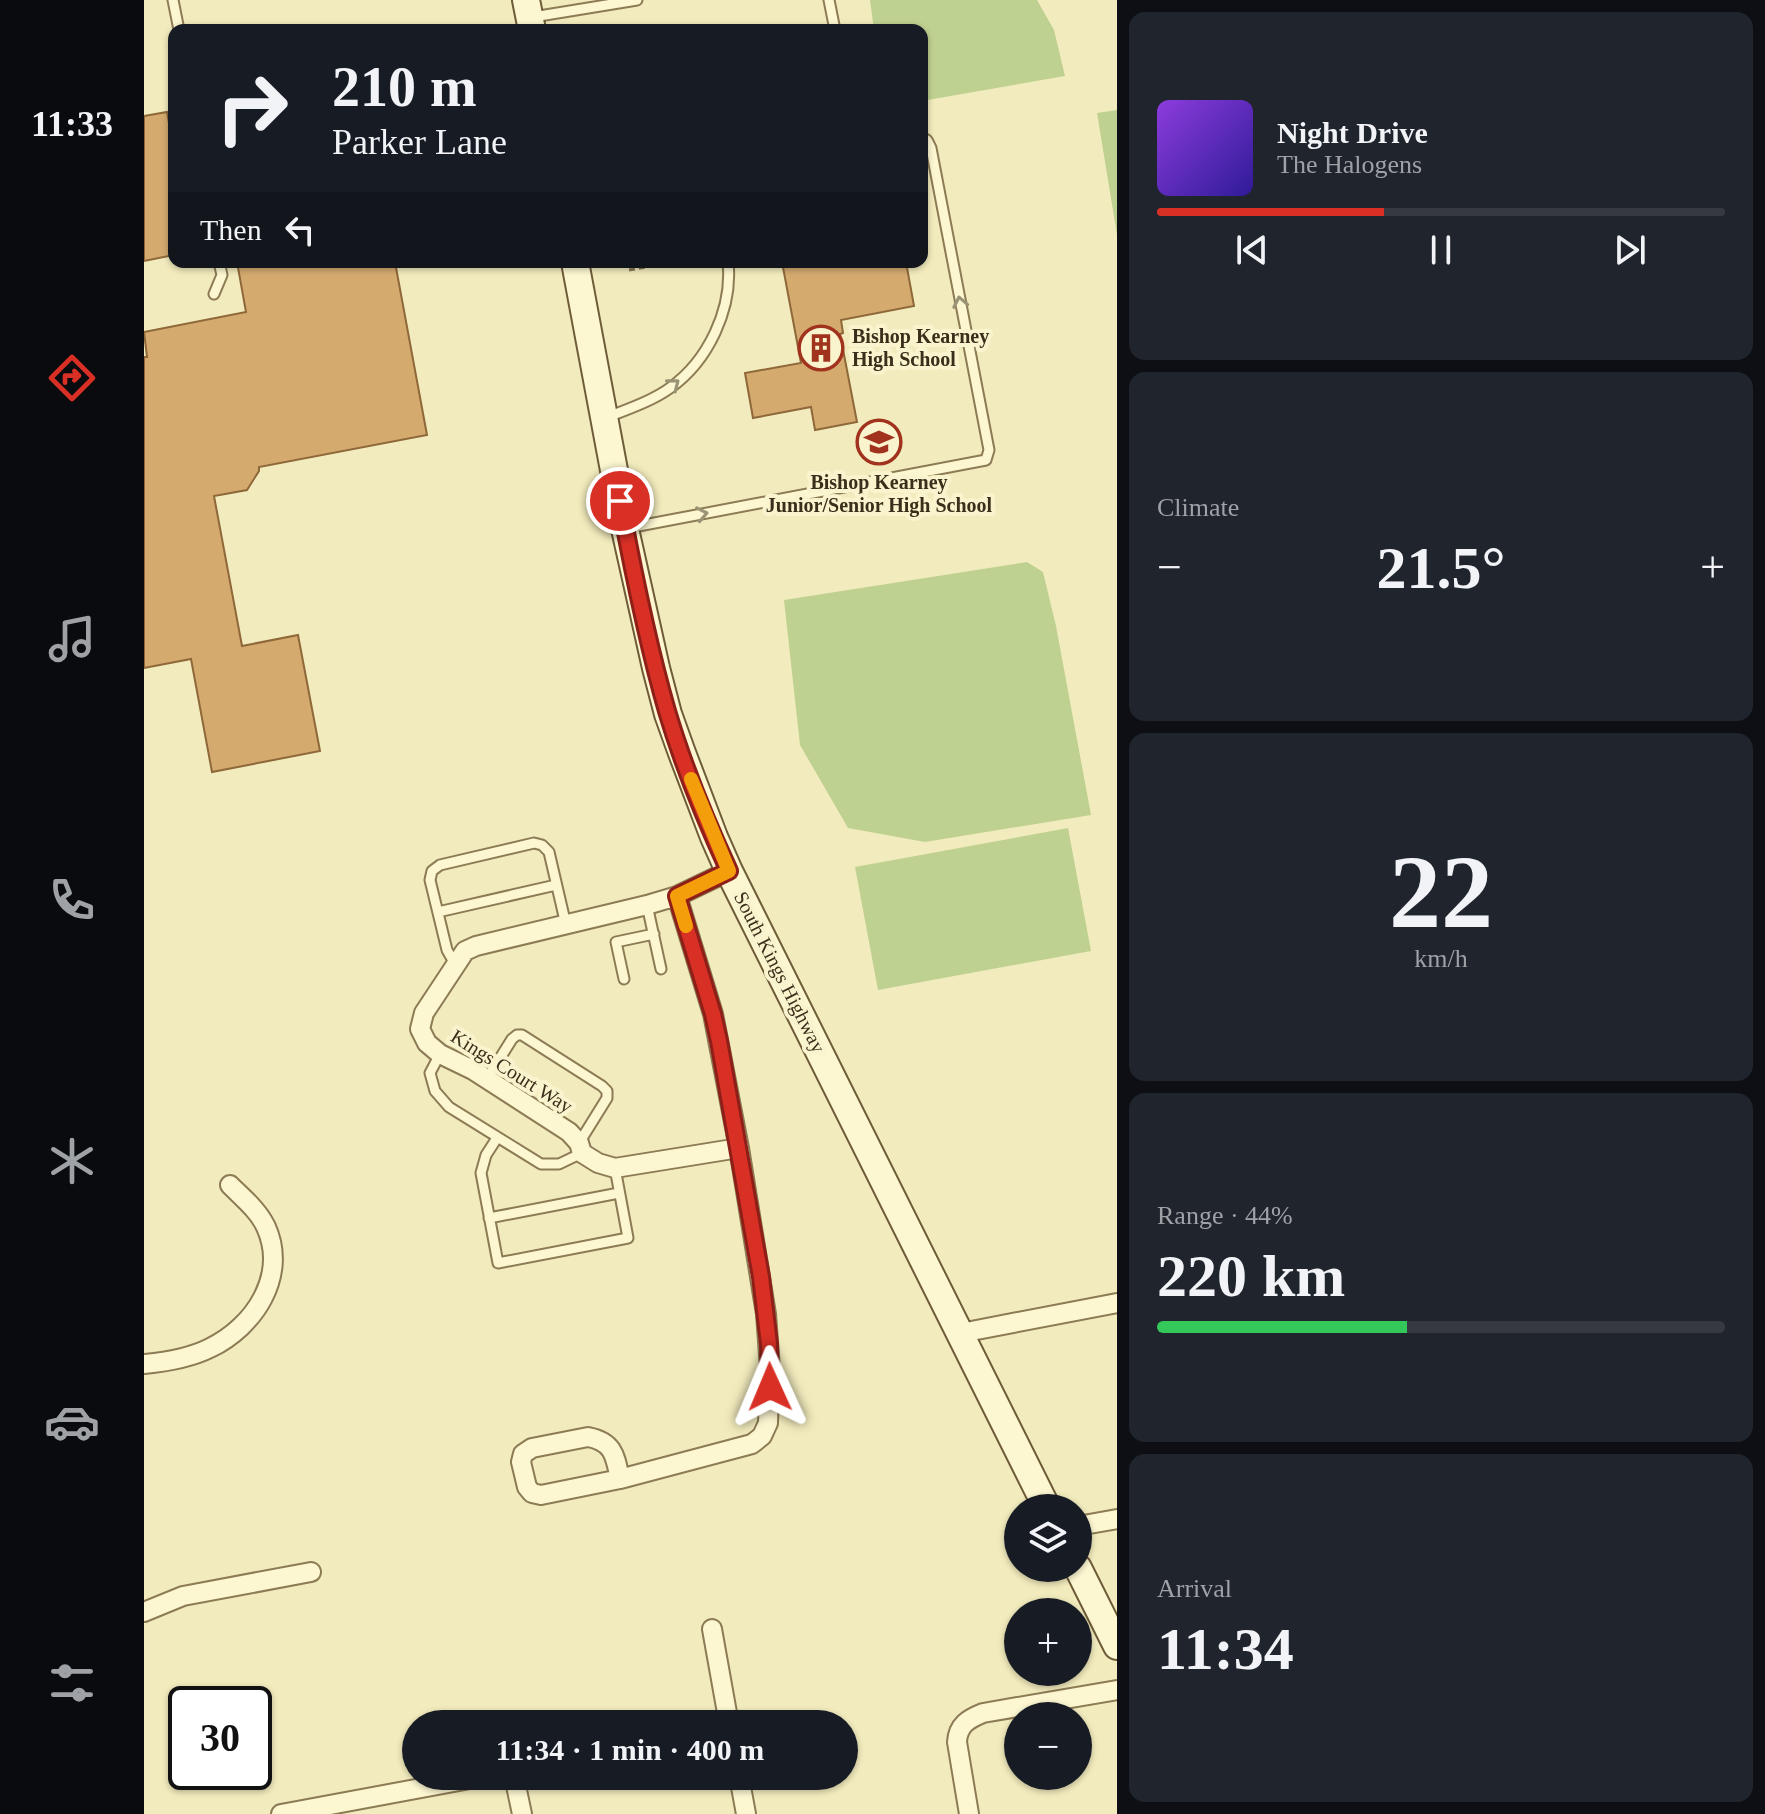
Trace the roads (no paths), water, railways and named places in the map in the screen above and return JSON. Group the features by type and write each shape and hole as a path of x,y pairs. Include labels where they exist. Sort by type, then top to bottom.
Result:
{"main road":[{"name":"South Kings Highway","path":"576,268 648,638 668,714 698,798 729,871 1040,1494"},
{"path":"1085,1582 1117,1646"}],"street":[{"name":"Kings Court Way","path":"615,1168 598,1163 580,1148 569,1132 473,1070 440,1054 427,1043 420,1029 424,1013 465,951 677,896 729,871"},
{"path":"620,1479 609,1446 599,1439 588,1437 532,1448 523,1454 521,1462 527,1487 532,1493 541,1495 620,1479 752,1444 762,1436 768,1423 770,1369 766,1314 739,1148 713,1014 677,896"},
{"path":"615,1168 739,1148"},
{"path":"144,1364 186,1356 231,1337 253,1313 269,1287 272,1249 266,1228 255,1210 230,1185"},
{"path":"961,1333 1117,1303"},
{"path":"1092,1523 1117,1519"},
{"path":"144,1612 183,1596 311,1572"},
{"path":"712,1629 726,1710"},
{"path":"969,1814 957,1742 963,1724 971,1717 1117,1690"},
{"path":"283,1814 411,1790"},
{"path":"517,1790 522,1814"},
{"path":"742,1790 746,1814"}],"lane":[{"path":"173,0 178,24"},
{"path":"529,16 637,0"},
{"path":"829,0 834,24"},
{"path":"625,529 986,460 989,450 928,142"},
{"path":"214,294 222,275 220,268"},
{"path":"605,419 668,390 696,364 719,324 729,268"},
{"path":"455,964 447,950 430,880 432,871 440,865 534,843 542,845 549,852 566,925"},
{"path":"438,912 556,885"},
{"path":"647,905 661,969"},
{"path":"624,979 616,942 654,934"},
{"path":"440,1054 430,1073 435,1091 449,1107 541,1164 559,1164 580,1148 607,1098 607,1091 602,1086 522,1035 512,1039 486,1080"},
{"path":"497,1138 486,1155 481,1173 498,1263 628,1238 615,1168"},
{"path":"489,1218 619,1193"}],"place":[{"name":"Bishop Kearney High School","path":"821,348"},
{"name":"Bishop Kearney Junior/Senior High School","path":"879,442"}]}
